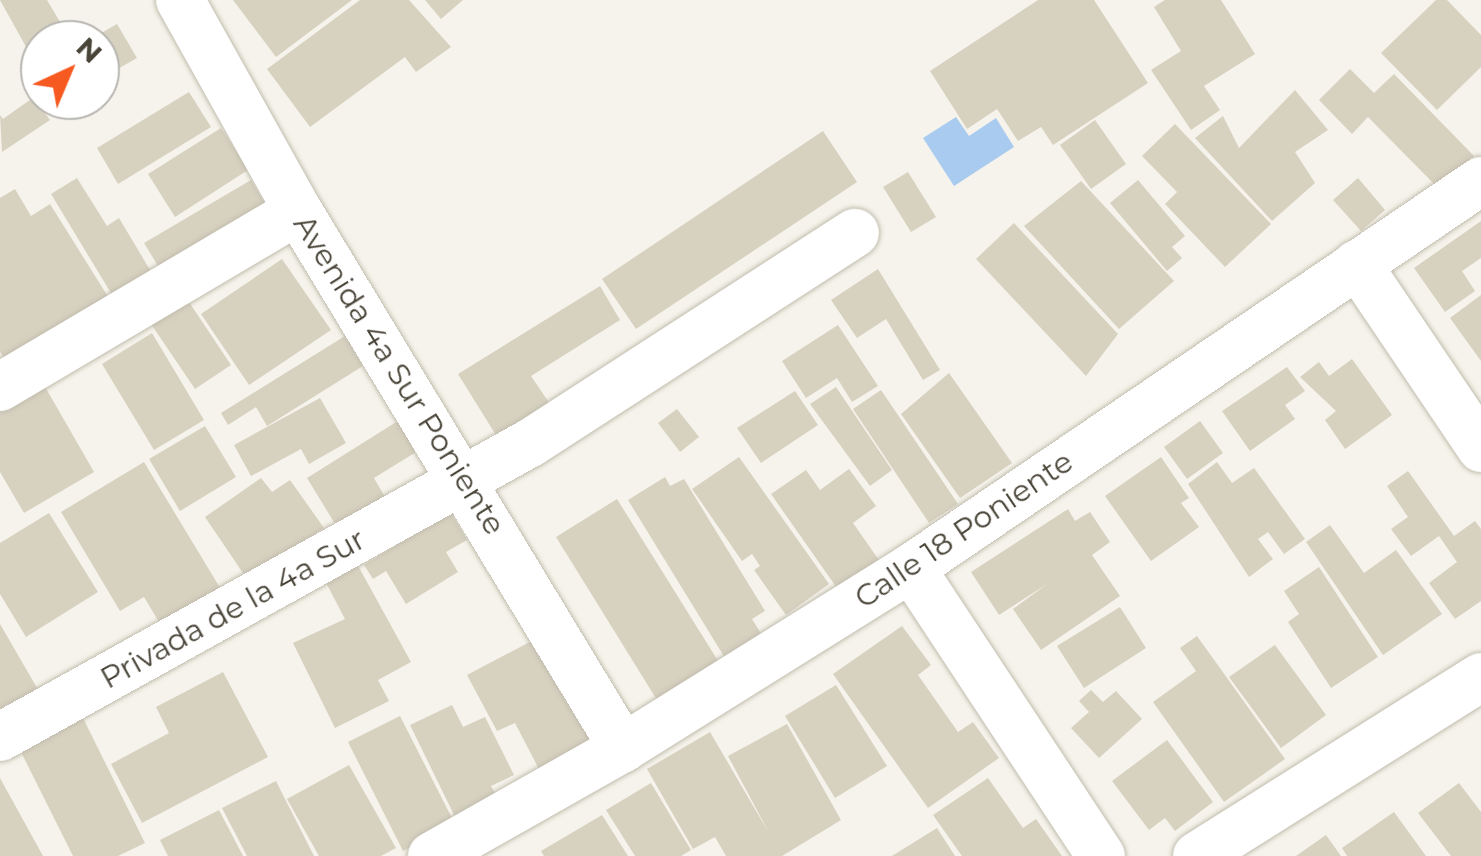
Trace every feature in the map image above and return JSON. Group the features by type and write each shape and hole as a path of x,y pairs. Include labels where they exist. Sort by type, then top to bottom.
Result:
{"street":[{"name":"Avenida 4a Sur Poniente","path":"180,0 298,211 466,481 623,748"},
{"name":"Calle 18 Poniente","path":"454,851 910,568 1481,181"},
{"path":"0,387 298,211"},
{"name":"Privada de la 4a Sur","path":"0,737 466,481 855,233"},
{"path":"1358,264 1481,448"},
{"path":"910,568 1100,856"},
{"path":"1197,856 1481,677"}],"water":[{"path":"956,117 969,136 996,118 1014,147 954,186 923,138"}],"building":[{"path":"0,0 47,0 59,20 20,20 20,36"},
{"path":"233,0 352,0 276,57"},
{"path":"360,0 409,0 451,47 416,72 405,57 310,127 267,69"},
{"path":"425,0 463,0 441,19"},
{"path":"1038,0 1094,0 1148,83 1053,145 1041,127 1018,141 997,109 967,129 930,71"},
{"path":"1165,0 1221,0 1255,54 1204,86 1220,110 1191,130 1151,70 1181,51 1154,7"},
{"path":"1436,0 1447,0 1481,35 1481,67 1437,110 1381,53"},
{"path":"120,29 137,58 120,68"},
{"path":"1350,69 1374,93 1394,74 1474,156 1440,190 1368,117 1352,134 1319,100"},
{"path":"1295,90 1328,130 1295,152 1315,183 1272,221 1195,138 1223,116 1239,148"},
{"path":"189,92 211,127 118,184 97,148"},
{"path":"20,107 20,120 50,120 2,152 0,115 3,119"},
{"path":"1095,120 1126,164 1091,189 1060,145"},
{"path":"1175,124 1271,224 1225,267 1165,204 1177,192 1142,156"},
{"path":"221,128 248,170 175,217 148,174"},
{"path":"823,131 857,182 636,329 602,279"},
{"path":"908,172 936,217 911,232 883,187"},
{"path":"77,178 107,226 119,218 156,280 117,303 51,194"},
{"path":"1358,178 1385,210 1361,231 1333,200"},
{"path":"251,180 272,216 166,279 144,243"},
{"path":"1138,180 1185,236 1172,247 1182,258 1167,271 1110,203"},
{"path":"1081,181 1174,281 1119,329 1024,226"},
{"path":"15,189 31,216 50,204 112,303 10,367 0,352 0,198"},
{"path":"1481,221 1481,258 1462,271 1475,291 1445,312 1414,268"},
{"path":"1014,223 1118,334 1086,376 976,259"},
{"path":"282,259 331,330 249,385 201,314"},
{"path":"878,269 940,370 923,380 886,319 857,338 831,300"},
{"path":"600,286 620,320 531,376 552,407 499,440 458,374"},
{"path":"1481,295 1481,361 1450,318"},
{"path":"187,299 231,365 195,389 151,324"},
{"path":"838,325 878,386 852,402 837,378 806,398 782,361"},
{"path":"152,333 204,420 154,450 102,364"},
{"path":"345,336 363,366 267,426 256,407 228,425 221,413"},
{"path":"1352,359 1392,415 1345,449 1325,420 1336,411 1300,377 1319,362 1329,376"},
{"path":"1287,367 1305,391 1285,405 1295,419 1250,451 1222,411"},
{"path":"949,373 1012,463 960,498 901,414"},
{"path":"40,378 94,472 24,513 0,472 0,401"},
{"path":"836,387 892,470 870,486 810,404"},
{"path":"881,390 958,504 929,523 853,409"},
{"path":"795,391 818,425 761,463 737,428"},
{"path":"320,398 346,443 309,464 301,449 251,476 234,445"},
{"path":"677,409 699,437 680,452 658,423"},
{"path":"401,419 421,449 374,478 388,502 340,532 307,478"},
{"path":"1200,421 1223,453 1187,479 1164,447"},
{"path":"205,426 236,477 180,511 149,459"},
{"path":"739,457 829,584 786,615 754,570 760,566 752,554 742,561 692,489"},
{"path":"1161,457 1189,498 1181,503 1199,527 1151,561 1105,496"},
{"path":"144,462 225,596 165,632 144,597 120,611 61,512"},
{"path":"1217,462 1232,483 1254,468 1305,539 1284,554 1268,532 1258,539 1273,559 1249,577 1188,484"},
{"path":"849,469 876,506 853,523 881,563 839,591 771,494 806,470 820,490"},
{"path":"1408,471 1454,536 1475,521 1481,529 1481,601 1455,619 1429,583 1457,562 1439,536 1411,556 1391,529 1408,517 1387,486"},
{"path":"665,477 670,486 684,479 765,611 752,619 762,635 725,658 628,500"},
{"path":"261,478 272,492 290,480 324,528 247,579 205,517"},
{"path":"617,499 720,664 657,700 556,537"},
{"path":"1068,509 1075,521 1090,512 1110,542 1092,555 1120,596 1041,650 1013,609 1047,584 999,615 971,572"},
{"path":"450,512 467,540 446,552 458,572 406,604 386,571 373,579 364,565"},
{"path":"49,513 98,592 26,637 0,594 0,543"},
{"path":"1330,525 1364,573 1396,550 1442,614 1383,655 1306,542"},
{"path":"356,562 411,662 378,680 389,701 335,728 293,643 345,619 324,579"},
{"path":"1319,567 1378,657 1331,688 1288,622 1299,614 1284,591"},
{"path":"1120,607 1146,648 1084,688 1057,646"},
{"path":"0,624 40,693 0,715"},
{"path":"902,626 931,665 918,675 958,732 973,722 999,758 928,808 833,674"},
{"path":"543,635 600,745 542,775 515,723 497,731 467,675"},
{"path":"1197,636 1285,759 1224,802 1153,702 1196,671 1180,648"},
{"path":"1275,645 1326,715 1281,748 1229,677"},
{"path":"223,672 268,757 142,823 111,764 169,733 156,707"},
{"path":"836,685 887,766 835,798 785,716"},
{"path":"1091,690 1103,702 1116,691 1142,719 1099,758 1071,728 1089,712 1079,701"},
{"path":"452,705 463,727 485,717 514,775 491,786 498,799 456,819 410,725"},
{"path":"400,716 455,824 403,851 348,742"},
{"path":"83,718 145,843 118,856 73,856 20,750"},
{"path":"787,724 841,820 782,856 726,856 715,837 693,849 647,769 710,732 769,833 728,756"},
{"path":"1167,740 1213,802 1175,831 1165,818 1149,830 1112,781"},
{"path":"349,765 396,848 381,856 319,856 287,799"},
{"path":"0,778 43,856 0,856"},
{"path":"988,778 1023,828 1036,819 1062,856 962,856 933,815"},
{"path":"276,781 314,856 247,856 222,808"},
{"path":"651,783 691,850 681,856 635,856 606,810"},
{"path":"1459,783 1481,812 1481,856 1451,856 1418,813"},
{"path":"219,810 243,856 168,856 160,840"},
{"path":"1394,812 1426,856 1347,856 1342,848"},
{"path":"602,815 628,856 544,856 541,851"},
{"path":"937,828 955,856 892,856"},
{"path":"1326,835 1341,856 1296,856"}]}
